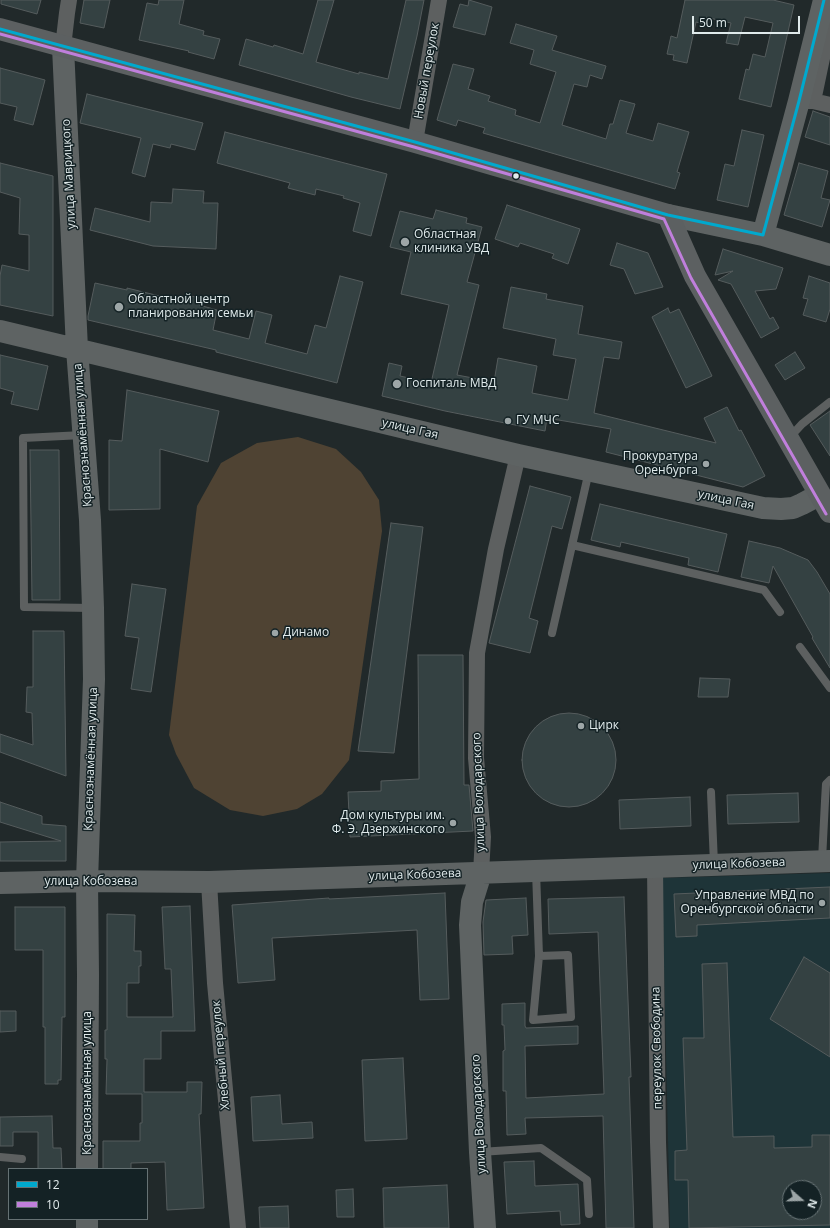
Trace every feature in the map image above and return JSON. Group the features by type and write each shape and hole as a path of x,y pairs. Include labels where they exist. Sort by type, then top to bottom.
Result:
{"main road":[{"path":"763,235 806,101 824,0"},
{"path":"0,29 415,142 668,215 763,235 830,255"},
{"name":"улица Маврицкого","path":"63,47 77,349"},
{"path":"668,215 689,266 788,439 826,498"},
{"name":"улица Гая","path":"0,331 518,455 762,508 793,508 802,504 826,498"},
{"name":"Краснознамённая улица","path":"77,349 90,520 94,679 87,882 87,1168"},
{"name":"улица Кобозева","path":"0,883 209,882 826,861"},
{"name":"улица Володарского","path":"481,873 472,902 470,925 480,1152 485,1228"}],"street":[{"name":"улица Маврицкого","path":"63,47 66,13 69,0"},
{"name":"Новый переулок","path":"415,142 440,0"},
{"path":"830,20 806,101 830,106"},
{"name":"улица Володарского","path":"481,873 483,837 476,758 477,653 496,549 518,455"},
{"name":"переулок Свободина","path":"654,867 658,1142 661,1228"},
{"name":"Хлебный переулок","path":"209,882 214,983 238,1228"}],"lane":[{"path":"788,439 802,424 830,402"},
{"path":"83,435 23,438 24,607 93,608"},
{"path":"552,633 589,471"},
{"path":"572,545 764,590 780,612"},
{"path":"800,647 830,688"},
{"path":"826,861 824,801 826,784 830,780"},
{"path":"712,792 714,865"},
{"path":"536,870 539,956 533,1020 571,1017 568,955 539,956"},
{"path":"480,1152 541,1148 588,1180 589,1214"},
{"path":"0,1157 22,1160"}],"shaded area":[{"name":"Динамо","path":"298,437 336,449 361,472 379,500 382,531 349,760 322,794 297,809 263,816 230,810 194,788 176,754 169,735 197,506 221,463 257,443"},
{"path":"830,873 830,1228 670,1228 662,878"}],"building":[{"path":"1,0 41,0 37,14 1,4"},
{"path":"84,0 110,0 104,28 80,23"},
{"path":"159,0 184,0 179,24 204,31 203,35 220,39 214,59 188,52 189,51 139,40 147,3 158,5"},
{"path":"318,0 334,0 316,62 359,74 359,72 388,79 406,0 424,0 400,109 351,97 239,65 246,39 273,47 274,45 303,54"},
{"path":"469,0 492,7 485,35 453,27 460,4 468,6"},
{"path":"685,0 773,0 794,5 771,107 739,99 746,69 749,70 753,54 765,57 773,23 745,17 738,45 726,43 731,23 705,17 704,24 696,22 687,63 673,60 674,55 667,54 671,36 677,38"},
{"path":"516,24 557,36 552,50 606,66 602,79 590,75 587,87 574,84 562,125 606,139 610,124 613,124 620,100 635,104 626,133 653,141 658,123 689,132 677,172 680,173 675,189 483,133 485,128 458,120 456,126 437,120 453,64 474,69 468,89 490,96 488,101 516,110 515,115 540,123 556,72 530,64 534,50 510,43"},
{"path":"0,68 45,80 33,125 14,120 17,107 0,103"},
{"path":"87,94 203,123 195,150 171,144 170,148 153,144 145,177 132,173 141,138 80,123"},
{"path":"813,111 830,117 830,145 805,137"},
{"path":"742,130 764,135 748,207 717,200 725,164 734,166"},
{"path":"225,132 387,174 371,236 353,231 360,203 343,198 344,196 316,189 315,195 288,188 290,183 217,163"},
{"path":"0,163 53,176 53,316 0,305 0,276 2,265 29,271 29,235 19,234 20,198 0,192"},
{"path":"799,163 828,171 821,198 830,200 822,227 784,215"},
{"path":"173,189 204,191 203,203 218,203 216,249 153,246 90,230 95,208 150,222 151,202 172,203"},
{"path":"507,205 580,229 568,264 552,258 554,254 520,243 518,247 495,239"},
{"path":"436,210 467,218 466,223 482,227 467,282 479,285 457,375 494,382 498,358 537,366 532,393 568,400 576,359 553,355 556,339 503,328 511,287 547,294 546,299 583,306 578,334 622,342 619,359 604,357 594,413 716,443 704,418 727,407 765,476 743,487 606,452 611,429 547,418 545,431 445,411 382,396 389,363 402,366 400,376 431,383 449,305 401,294 411,252 390,247 400,211 433,219"},
{"path":"617,243 648,253 663,287 635,294 624,269 610,265"},
{"path":"723,249 783,268 776,289 755,291 770,319 773,317 779,328 761,338 731,284 718,280 733,271 715,275"},
{"path":"340,276 363,282 337,383 216,352 216,350 88,320 95,283 127,290 127,288 184,302 186,295 200,298 199,305 217,310 213,330 249,339 256,311 272,315 265,343 307,354 315,325 326,328"},
{"path":"809,276 830,283 830,309 826,322 803,315 808,299 803,298"},
{"path":"668,308 670,313 679,309 712,376 686,388 652,317"},
{"path":"795,352 805,368 785,380 775,365"},
{"path":"0,355 48,366 38,410 11,404 14,392 0,388"},
{"path":"127,390 219,411 208,462 160,449 160,509 109,510 109,440 122,441"},
{"path":"830,411 830,456 810,425"},
{"path":"30,450 59,450 60,600 32,600"},
{"path":"530,486 571,497 562,529 552,526 529,618 538,621 530,653 489,643"},
{"path":"600,504 727,534 718,572 688,565 689,558 621,542 620,547 591,540"},
{"path":"391,523 423,527 394,753 358,751"},
{"path":"749,541 780,548 808,560 817,572 830,594 830,668 773,566 769,583 741,577"},
{"path":"132,584 166,589 151,692 131,689 139,638 125,636"},
{"path":"33,631 64,631 66,776 0,752 0,734 33,745 32,713 26,712 27,687 33,687"},
{"path":"418,655 463,655 464,785 469,785 473,831 350,837 348,792 381,791 381,781 419,779"},
{"path":"700,678 730,679 728,697 698,697"},
{"path":"569,713 587,717 602,727 612,742 616,760 612,778 602,793 587,803 569,807 551,803 536,793 526,778 522,760 526,742 536,727 551,717"},
{"path":"798,793 799,822 728,824 727,795"},
{"path":"690,797 691,826 620,829 619,800"},
{"path":"0,802 42,816 42,824 66,826 66,861 0,861 0,842 61,841 0,822"},
{"path":"830,887 830,918 697,925 697,936 676,937 674,894"},
{"path":"445,893 449,999 420,1000 417,930 272,938 275,980 238,983 232,905 329,898"},
{"path":"624,897 631,1077 629,1077 634,1228 606,1228 603,1116 525,1118 526,1134 507,1135 506,1091 503,1091 503,1051 505,1050 504,1025 502,1025 502,1004 525,1003 526,1028 578,1026 578,1044 525,1046 526,1098 604,1094 598,932 549,934 548,899"},
{"path":"526,898 528,935 512,936 513,954 484,955 483,922 486,900"},
{"path":"190,906 195,1031 161,1031 161,1059 144,1059 144,1092 187,1092 187,1082 202,1082 201,1114 199,1114 204,1208 167,1210 165,1162 131,1163 131,1168 103,1168 103,1141 140,1141 140,1123 142,1123 142,1094 106,1094 107,1059 105,1059 105,1030 107,1030 107,914 135,915 134,951 141,951 141,966 139,966 139,983 127,983 127,1017 173,1017 171,969 165,969 162,907"},
{"path":"15,907 65,907 65,1017 62,1017 61,1080 58,1080 58,1084 45,1084 43,950 15,950"},
{"path":"804,957 830,973 830,1057 770,1019"},
{"path":"727,963 733,1137 774,1136 774,1148 812,1147 812,1135 830,1135 830,1225 689,1228 688,1180 675,1180 675,1151 687,1150 683,1038 704,1038 702,964"},
{"path":"0,1011 16,1011 16,1031 0,1032"},
{"path":"403,1058 407,1139 365,1141 362,1060"},
{"path":"280,1095 282,1124 312,1122 313,1138 253,1141 251,1097"},
{"path":"52,1116 53,1148 61,1148 62,1168 38,1168 38,1132 13,1132 13,1146 0,1146 0,1117"},
{"path":"534,1161 535,1186 578,1184 580,1224 561,1225 560,1211 507,1214 504,1162"},
{"path":"447,1185 449,1228 384,1228 383,1188"},
{"path":"353,1189 354,1217 337,1217 336,1190"},
{"path":"288,1206 289,1228 260,1228 259,1207"}],"transit line":[{"name":"12","path":"763,235 824,0"},
{"name":"12","path":"0,29 415,142 668,215 763,235"},
{"name":"10","path":"0,34 414,147 664,219 691,278 826,514"}],"place":[{"name":"Областная клиника УВД","path":"405,242"},
{"name":"Областной центр планирования семьи","path":"119,307"},
{"name":"Госпиталь МВД","path":"397,384"},
{"name":"ГУ МЧС","path":"508,421"},
{"name":"Прокуратура Оренбурга","path":"706,464"},
{"name":"Динамо","path":"275,633"},
{"name":"Цирк","path":"581,726"},
{"name":"Дом культуры им. Ф. Э. Дзержинского","path":"453,823"},
{"name":"Управление МВД по Оренбургской области","path":"822,903"}]}
